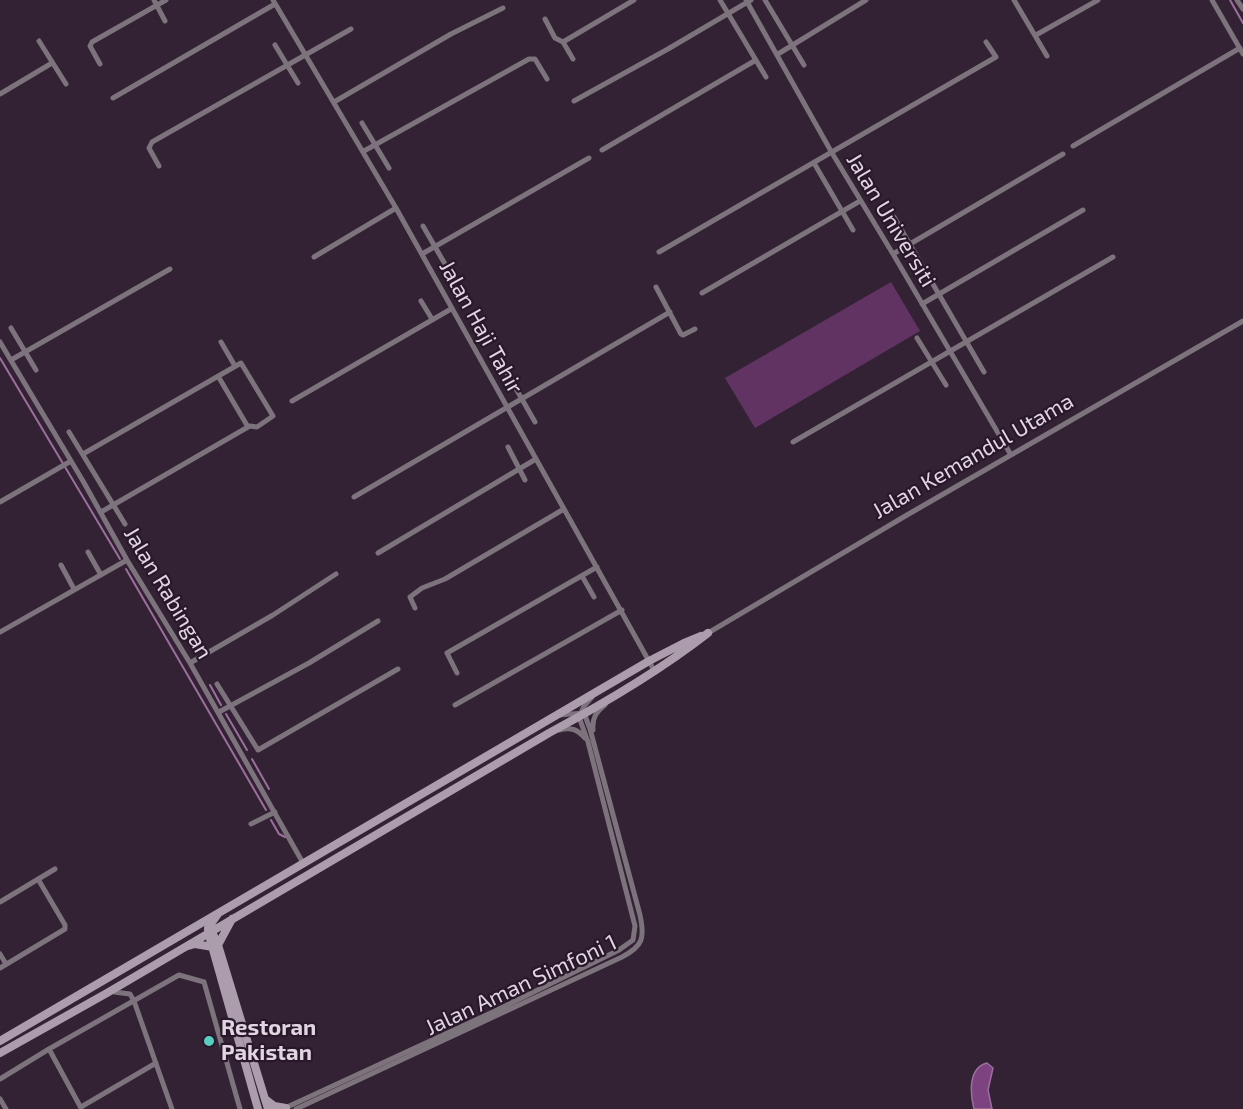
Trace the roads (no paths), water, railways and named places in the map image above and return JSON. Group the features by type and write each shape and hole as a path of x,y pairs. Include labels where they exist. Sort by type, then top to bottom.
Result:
{"street":[{"path":"100,64 90,46 92,42 155,3 166,0"},
{"path":"563,42 634,0"},
{"path":"720,0 766,77"},
{"path":"765,0 804,65"},
{"path":"778,54 866,0"},
{"path":"1014,0 1047,56"},
{"path":"1036,35 1098,0"},
{"path":"1072,146 1241,51 1212,0"},
{"path":"1237,0 1243,9"},
{"path":"113,98 275,1"},
{"name":"Jalan Haji Tahir","path":"275,1 305,56 396,208 655,672"},
{"path":"574,101 748,1"},
{"name":"Jalan Universiti","path":"748,1 831,153 1011,455"},
{"path":"155,3 165,21"},
{"path":"334,102 451,34 503,8"},
{"path":"545,19 555,38 563,42 573,59"},
{"path":"159,166 150,148 152,142 351,29"},
{"path":"39,41 66,84"},
{"path":"659,252 996,57 986,42"},
{"path":"275,45 298,83"},
{"path":"363,152 529,58 536,59 547,79"},
{"path":"602,150 756,60"},
{"path":"0,94 52,63"},
{"path":"362,123 389,168"},
{"path":"893,254 1063,154"},
{"path":"422,254 589,158"},
{"path":"814,163 853,230"},
{"path":"702,293 860,201"},
{"path":"314,257 396,208"},
{"path":"922,304 1083,210"},
{"path":"894,218 984,372"},
{"path":"423,226 449,271"},
{"path":"793,442 1113,257"},
{"path":"11,360 170,269"},
{"path":"656,287 683,335 695,329"},
{"path":"421,301 432,320"},
{"path":"292,401 451,309"},
{"path":"354,496 670,312"},
{"name":"Jalan Kemandul Utama","path":"708,633 1243,321"},
{"path":"11,328 36,370"},
{"path":"917,338 946,385"},
{"name":"Jalan Rabingan","path":"0,342 65,464 100,512 219,712 303,863"},
{"path":"221,342 235,366"},
{"path":"83,454 241,363 273,416 257,427 249,426 100,512"},
{"path":"507,374 535,422"},
{"path":"218,376 249,426"},
{"path":"69,432 125,524"},
{"path":"508,447 525,480"},
{"path":"378,552 536,459"},
{"path":"0,502 65,464"},
{"path":"415,608 410,597 422,588 445,579 564,509"},
{"path":"88,552 101,575"},
{"path":"0,632 127,560"},
{"path":"61,566 75,589"},
{"path":"457,673 447,653 597,567"},
{"path":"190,663 273,615 336,574"},
{"path":"582,576 594,597"},
{"path":"455,705 622,610"},
{"path":"219,712 309,663 378,621"},
{"path":"0,1041 649,661 708,633"},
{"path":"0,1053 107,993 209,930 581,714 611,700 655,672 708,633"},
{"path":"217,684 258,750 398,669"},
{"path":"581,714 595,693"},
{"path":"593,737 593,718 611,700"},
{"path":"557,715 581,714"},
{"name":"Jalan Aman Simfoni 1","path":"296,1109 622,957 638,947 642,936 642,926 593,737 581,714"},
{"name":"Jalan Aman Simfoni 1","path":"285,1108 495,1011 619,950 633,940 635,926 581,714"},
{"path":"549,733 568,728 579,731 588,742"},
{"path":"251,824 274,812"},
{"path":"0,902 55,869"},
{"path":"0,968 65,929 65,925 38,879"},
{"path":"209,930 221,910"},
{"path":"232,918 216,946 258,1109"},
{"path":"184,932 209,930"},
{"path":"209,930 268,1109"},
{"path":"183,946 195,944 216,946"},
{"path":"0,954 6,964"},
{"path":"0,1079 179,975 204,982 240,1109"},
{"path":"107,993 118,991 130,994 134,1001 172,1109"},
{"path":"49,1049 81,1108 156,1063"},
{"path":"264,1098 274,1106 285,1108"},
{"path":"0,1099 6,1109"}],"waterway":[{"path":"1230,0 1243,23"},
{"path":"0,358 120,559"},
{"path":"126,569 266,810"},
{"path":"210,685 221,705"},
{"path":"226,714 247,750"},
{"path":"252,759 269,789"},
{"path":"271,820 279,834 285,837"}],"place":[{"name":"Restoran Pakistan","path":"209,1041"}]}
